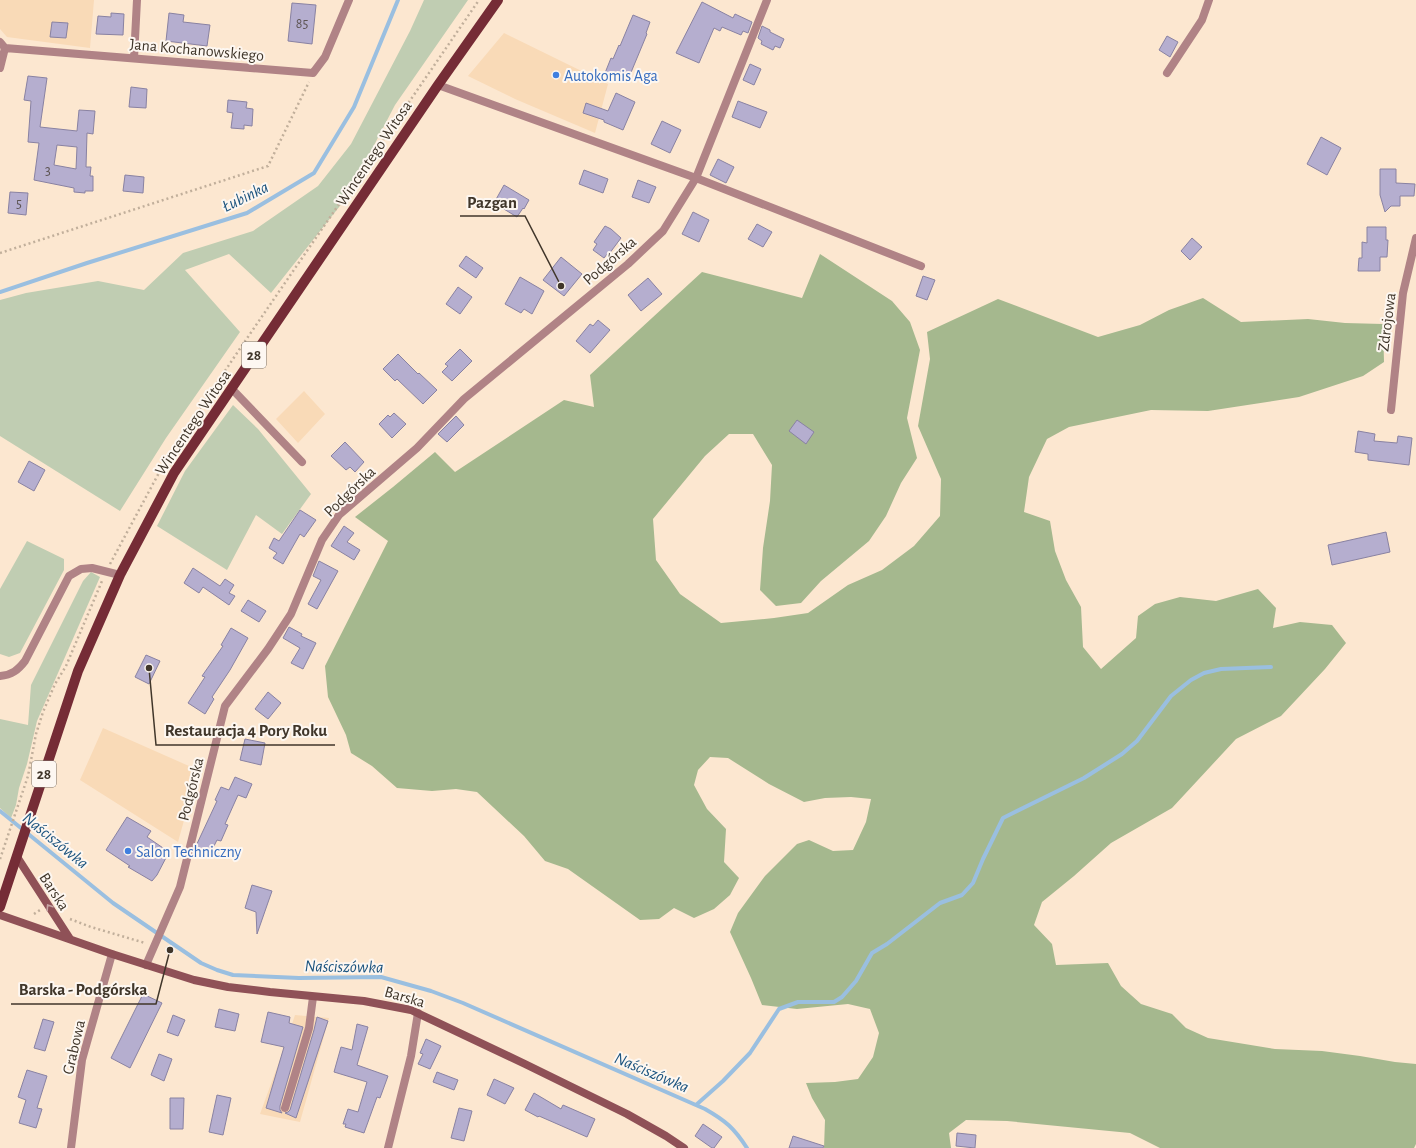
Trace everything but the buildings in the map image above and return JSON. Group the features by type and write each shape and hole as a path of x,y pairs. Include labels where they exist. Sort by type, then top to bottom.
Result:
{"main road":[{"name":"Wincentego Witosa","path":"0,907 78,671 120,575 174,473 438,85 498,0"}],"street":[{"path":"134,58 137,0"},
{"path":"313,73 325,57 349,0"},
{"name":"Podgórska","path":"146,965 180,887 225,706 268,649 291,614 322,540 339,516 417,448 464,399 628,264 663,232 696,178 767,0"},
{"path":"1167,73 1202,20 1209,0"},
{"path":"0,68 2,45"},
{"name":"Jana Kochanowskiego","path":"2,45 313,73"},
{"path":"438,85 696,178 921,266"},
{"name":"Zdrojowa","path":"1391,410 1403,293 1416,238"},
{"path":"231,388 302,462"},
{"path":"0,676 11,675 19,669 25,661 69,576 81,568 92,568 120,575"},
{"name":"Barska","path":"17,857 70,939"},
{"name":"Barska","path":"0,915 112,954 194,980 228,987 313,997 364,1000 418,1013 627,1114 684,1148"},
{"name":"Grabowa","path":"71,1148 82,1060 112,954"},
{"path":"285,1108 309,1028 313,997"},
{"path":"388,1148 412,1056 418,1013"}],"path":[{"path":"0,253 268,166 313,73"},
{"path":"0,859 16,811"},
{"path":"66,917 91,927 156,943"}],"shaded area":[{"path":"0,0 94,0 90,48 7,37 0,29"},
{"path":"504,33 608,84 595,133 515,99 468,76"},
{"path":"304,391 325,414 298,443 276,419"},
{"path":"103,728 198,770 178,842 80,780"},
{"path":"295,1015 329,1018 300,1122 260,1114"}],"green space":[{"path":"424,0 468,0 395,105 347,197 271,293 229,254 185,270 240,332 166,438 120,511 0,436 0,300 26,293 98,281 144,290 183,253 253,231 318,186 351,144 410,31"},
{"path":"820,254 892,301 910,322 920,350 907,418 917,458 901,483 886,516 869,541 821,581 801,603 776,606 760,590 763,548 770,501 772,465 753,434 729,434 705,456 653,519 656,560 680,594 721,623 808,613 848,585 882,570 914,546 940,516 941,479 918,426 930,359 927,332 998,299 1098,337 1140,325 1169,310 1203,298 1241,322 1308,319 1345,323 1383,324 1384,362 1363,376 1299,397 1208,411 1151,410 1069,427 1047,439 1029,477 1024,512 1050,521 1055,551 1066,580 1081,607 1083,647 1101,669 1136,638 1138,616 1155,604 1180,597 1216,601 1258,589 1276,608 1273,628 1300,622 1332,625 1346,643 1325,669 1281,716 1236,739 1172,808 1111,843 1042,902 1034,925 1052,944 1056,965 1108,963 1121,986 1141,1004 1172,1014 1186,1028 1208,1038 1275,1049 1322,1051 1416,1064 1416,1144 1414,1148 1160,1148 1130,1133 1007,1121 966,1120 949,1133 951,1148 824,1148 825,1120 812,1098 806,1083 835,1082 858,1079 873,1057 879,1033 870,1009 848,1004 797,1009 762,1005 730,932 738,913 765,876 797,844 809,840 833,851 853,850 866,822 871,799 851,797 825,798 804,802 769,784 728,758 710,757 698,770 694,785 707,809 726,829 724,862 739,878 730,895 714,909 694,918 674,908 659,919 640,920 568,869 545,861 524,836 477,792 456,789 432,791 397,788 372,766 351,753 346,735 328,697 325,666 388,541 355,517 435,452 455,472 564,400 594,407 590,375 702,272 802,298"},
{"path":"233,405 258,429 311,494 282,534 256,515 227,570 157,526 185,471"},
{"path":"27,541 64,559 64,570 20,653 9,657 0,654 0,589"},
{"path":"91,572 100,577 37,721 27,764 11,818 0,808 0,719 28,725 31,685 83,581"}],"waterway":[{"name":"Łubinka","path":"0,292 247,213 314,173 354,107 398,0"},
{"path":"696,1105 723,1081 750,1053 779,1009 798,1002 834,1002 842,997 856,981 872,953 887,944 940,903 962,895 973,883 1003,818 1084,778 1122,754 1137,741 1171,696 1191,680 1204,673 1221,669 1271,667"},
{"name":"Naściszówka","path":"0,811 113,903 201,963 233,975 299,978 381,977 431,991 463,1003 705,1109 719,1117 729,1126 738,1135 747,1148"}],"place":[{"name":"Autokomis Aga","path":"556,75"},
{"name":"Pazgan","path":"561,286"},
{"name":"Restauracja 4 Pory Roku","path":"149,668"},
{"name":"Salon Techniczny","path":"128,851"},
{"name":"Barska - Podgórska","path":"170,950"}]}
